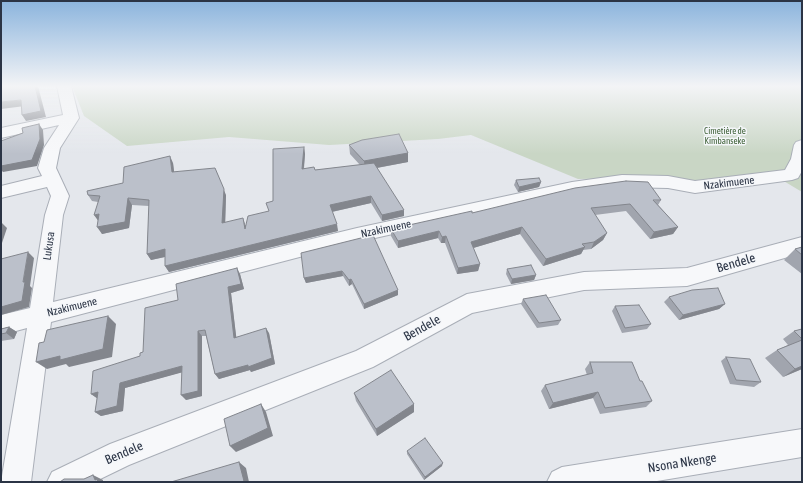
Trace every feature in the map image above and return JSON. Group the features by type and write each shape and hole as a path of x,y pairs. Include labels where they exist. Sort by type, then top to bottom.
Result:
{"street":[{"path":"1,133 71,118 69,109"},
{"name":"Lukusa","path":"16,482 28,408 54,215 60,196 47,168 52,148 71,118"},
{"name":"Nzakimuene","path":"1,326 357,235 572,188 622,180 668,182 695,187 792,174 799,159 802,144"},
{"path":"1,192 52,180"},
{"name":"Bendele","path":"62,482 120,454 364,360 467,304 584,282 687,278 802,245"},
{"name":"Nsona Nkenge","path":"562,482 802,443"}],"green space":[{"name":"Cimetière de Kimbanseke","path":"81,109 802,109 802,192 777,177 729,185 636,178 578,179 471,135 438,139 329,145 229,137 127,146 84,116"}],"building":[{"path":"22,109 40,109 41,111 22,115"},
{"path":"39,124 40,139 32,160 1,166 1,141 23,133 22,128"},
{"path":"399,134 408,153 364,161 349,145 362,140"},
{"path":"304,147 302,169 314,167 315,170 374,163 404,210 382,215 371,196 330,205 337,224 165,266 165,249 147,254 149,200 128,198 125,222 97,227 99,214 94,215 100,196 88,195 87,191 123,183 124,167 170,156 172,172 215,168 224,189 222,223 243,218 245,229 248,216 269,211 266,203 273,201 273,149"},
{"path":"539,178 541,182 519,187 516,180"},
{"path":"626,181 648,182 661,200 653,200 678,227 654,232 630,204 591,208 607,233 594,242 582,244 585,247 546,259 522,227 471,242 480,264 458,268 446,236 442,237 439,231 398,241 391,229 472,211 472,213 575,188"},
{"path":"373,235 398,290 364,304 351,279 349,280 342,271 304,278 301,253"},
{"path":"802,247 802,255 795,249"},
{"path":"28,252 23,282 25,282 22,301 1,307 1,259"},
{"path":"531,265 536,275 512,279 507,269"},
{"path":"237,268 241,284 228,287 234,338 266,328 272,358 248,367 248,365 215,374 205,330 198,331 198,391 181,395 182,366 120,383 117,406 95,412 98,392 91,394 93,371 140,356 140,353 143,352 145,308 178,300 176,284"},
{"path":"718,288 725,304 683,315 669,297 692,290"},
{"path":"546,295 561,320 539,323 523,299"},
{"path":"639,305 651,324 625,328 615,306"},
{"path":"108,316 103,349 60,360 60,356 36,362 39,343 44,342 47,330"},
{"path":"9,327 6,333 1,334 1,329"},
{"path":"802,329 802,339 794,331"},
{"path":"802,340 802,366 795,369 777,350"},
{"path":"726,357 750,359 761,382 736,380"},
{"path":"590,362 632,362 640,381 642,381 652,401 605,408 598,392 553,403 545,385 593,373"},
{"path":"391,370 414,404 376,429 354,393"},
{"path":"261,404 268,428 230,446 224,419"},
{"path":"425,438 443,463 425,477 407,451"},
{"path":"239,462 244,481 241,482 171,482"},
{"path":"93,475 95,480 97,479 98,482 60,482 64,479 84,479"}]}
